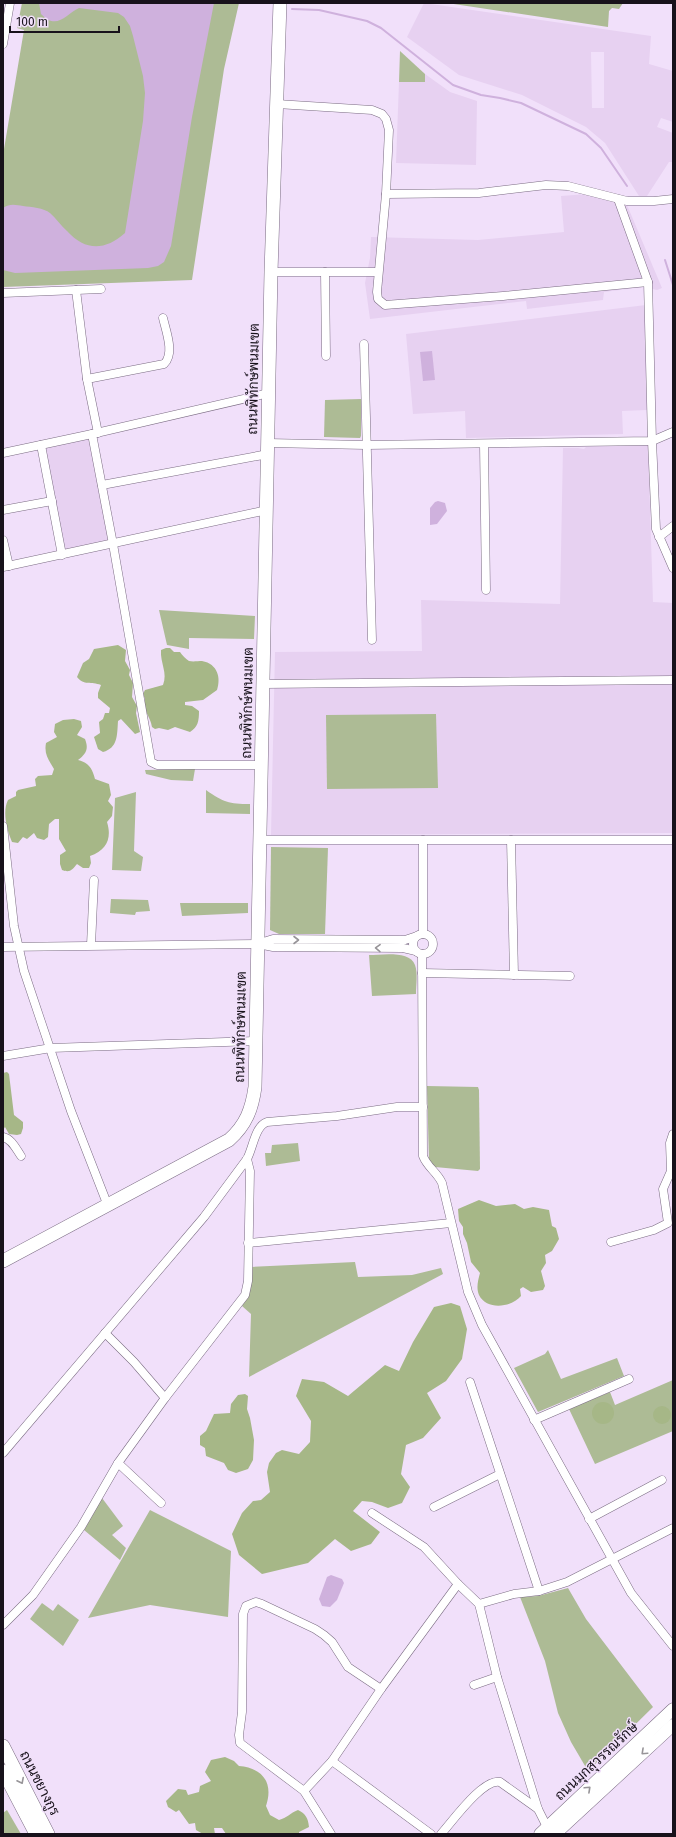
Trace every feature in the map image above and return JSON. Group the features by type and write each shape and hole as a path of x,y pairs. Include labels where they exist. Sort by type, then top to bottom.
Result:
{"main road":[{"name":"ถนนพิทักษ์พนมเขต","path":"3,1261 216,1148 238,1132 249,1114 253,1102 255,1087 264,684 271,272 280,3"},
{"name":"ถนนมุกสุวรรณรักษ์","path":"568,1815 673,1710"},
{"name":"ถนนมุกสุวรรณรักษ์","path":"547,1832 673,1726"},
{"name":"ถนนชยางกูร","path":"3,1746 48,1834"},
{"name":"ถนนชยางกูร","path":"3,1771 36,1834"}],"street":[{"path":"3,44 10,3"},
{"path":"277,104 372,110 382,114 386,119 389,130 386,194 377,292 378,299 381,303 391,306 648,282"},
{"path":"386,194 479,193 546,185 568,186 618,199 640,202 673,199"},
{"path":"618,199 648,282 656,529 673,568"},
{"path":"271,272 378,272"},
{"path":"325,272 326,356"},
{"path":"3,293 102,289"},
{"path":"76,290 102,485 152,764 262,765"},
{"path":"88,379 164,364 168,361 170,352 163,318"},
{"path":"364,344 372,640"},
{"path":"3,453 95,434 269,393"},
{"path":"102,485 268,449 366,444 484,444 652,441 673,432"},
{"path":"484,444 486,590"},
{"path":"41,445 62,555"},
{"path":"3,510 52,501"},
{"path":"3,540 6,567 267,510"},
{"path":"659,537 673,526"},
{"path":"264,684 673,680"},
{"path":"3,826 18,946 24,971 71,1111 108,1206"},
{"path":"260,840 673,840"},
{"path":"423,840 420,935 413,942 419,952 422,973 423,1156 425,1163 439,1176 442,1183 468,1292 476,1314 631,1593 673,1646"},
{"path":"511,840 514,974"},
{"path":"91,945 94,880"},
{"path":"3,947 258,944 273,947 403,948 419,952 430,950 432,944 431,938 420,935 405,940 273,940 258,944"},
{"path":"422,973 570,976"},
{"path":"3,1056 51,1048 255,1041"},
{"path":"3,1454 204,1217 248,1160 258,1129 265,1123 337,1116 397,1107 423,1107"},
{"path":"611,1242 654,1230 668,1223 663,1189 671,1171 670,1143 673,1134"},
{"path":"3,1137 8,1138 11,1141 21,1156"},
{"path":"3,1625 33,1595 81,1527 118,1463 165,1398 245,1295 248,1281 250,1171 248,1160"},
{"path":"248,1243 452,1223"},
{"path":"105,1333 134,1362 165,1398"},
{"path":"534,1420 629,1380"},
{"path":"470,1382 539,1591"},
{"path":"118,1463 161,1503"},
{"path":"434,1507 500,1474"},
{"path":"589,1519 662,1480"},
{"path":"372,1513 424,1547 458,1584 479,1604 497,1677 538,1809 547,1832"},
{"path":"479,1604 514,1594 539,1591 567,1582 611,1558 673,1528"},
{"path":"304,1791 332,1761 381,1689 458,1584"},
{"path":"331,1834 304,1791 240,1744 239,1735 242,1712 243,1614 246,1606 256,1602 262,1604 315,1629 332,1642 348,1667 381,1689"},
{"path":"474,1685 497,1677"},
{"path":"332,1761 431,1834"},
{"path":"441,1834 485,1785 494,1781 500,1782 538,1809"}],"shaded area":[{"path":"39,3 214,3 192,117 171,246 164,262 158,266 148,268 15,273 3,270 3,208 8,205 33,207 47,211 74,238 88,245 103,246 118,239 125,233 143,121 145,93 143,76 130,26 124,17 118,13 79,8 61,20 52,21 41,14"},
{"path":"424,3 651,36 649,64 673,71 673,122 661,118 657,127 673,133 673,162 669,162 647,196 639,196 605,143 586,127 522,95 459,75 407,37","holes":["591,52 604,52 604,108 592,108"]},
{"path":"425,74 450,92 477,101 476,165 396,163 399,82 424,82"},
{"path":"588,194 627,205 662,288 657,290 644,287 604,292 603,300 527,309 526,301 370,319 365,283 370,258 371,237 478,240 564,232 561,196"},
{"path":"646,305 647,410 622,411 623,434 466,438 465,411 413,414 406,334"},
{"path":"432,351 435,380 423,381 420,352"},
{"path":"91,437 111,543 63,553 44,448"},
{"path":"648,445 653,602 673,603 673,833 271,835 275,652 422,651 421,600 560,604 563,448 584,449 586,447"},
{"path":"438,501 445,503 447,511 437,524 430,525 430,508 435,502"},
{"path":"331,1575 342,1579 344,1583 337,1600 330,1607 322,1606 319,1599 327,1577"}],"green space":[{"path":"22,3 239,3 224,69 192,280 3,287 3,155 24,30 17,28"},
{"path":"447,3 623,3 619,9 612,8 609,11 608,27"},
{"path":"400,51 425,74 425,82 399,82"},
{"path":"361,399 360,438 324,437 325,400"},
{"path":"159,610 255,616 254,639 189,638 189,649 167,645"},
{"path":"118,645 126,650 125,661 130,670 129,675 133,683 132,697 137,706 136,713 140,732 135,734 121,719 118,721 117,736 114,744 108,750 103,752 98,749 94,737 100,733 99,722 103,719 105,713 109,713 110,708 98,698 101,685 82,681 77,677 83,663 89,659 94,649"},
{"path":"170,648 174,652 180,652 189,661 202,661 212,665 217,672 219,681 217,690 203,700 185,702 185,705 192,706 199,711 198,723 190,732 175,727 168,730 159,728 155,729 152,727 144,706 145,699 143,694 145,690 163,685 165,676 161,650"},
{"path":"436,714 438,788 327,789 326,715"},
{"path":"74,719 81,721 82,727 77,735 85,739 87,746 85,753 78,760 90,766 95,779 109,784 111,795 108,801 113,807 112,816 107,822 109,833 107,843 101,850 90,856 91,863 89,868 83,868 77,864 72,869 67,871 62,870 60,864 60,855 66,851 59,839 59,819 55,819 49,824 48,837 44,840 37,838 34,833 27,839 23,837 18,843 12,842 8,832 5,810 8,800 16,796 16,792 18,790 36,786 35,779 38,776 52,775 54,769 46,753 46,743 57,737 54,732 55,724 63,720"},
{"path":"195,769 193,781 171,780 146,774 145,770"},
{"path":"206,790 226,802 250,804 250,814 206,813"},
{"path":"136,792 134,851 143,857 141,871 112,870 115,798"},
{"path":"271,847 328,848 325,934 279,934 270,930"},
{"path":"111,899 148,900 150,911 136,912 135,915 110,913"},
{"path":"180,903 248,903 248,913 182,916"},
{"path":"395,954 412,960 415,965 417,979 416,994 372,996 369,955"},
{"path":"7,1072 9,1074 14,1115 23,1122 21,1134 17,1135 9,1134 5,1127 3,1130 3,1073"},
{"path":"427,1086 478,1087 480,1169 478,1171 435,1167 429,1161"},
{"path":"298,1143 300,1161 266,1166 265,1153 271,1153 272,1145"},
{"path":"479,1200 496,1206 515,1204 524,1209 533,1207 549,1210 552,1226 556,1228 559,1239 552,1251 545,1255 546,1263 541,1271 545,1286 543,1290 531,1292 523,1287 520,1289 521,1296 517,1300 500,1306 488,1303 479,1295 477,1287 480,1273 471,1262 467,1243 463,1234 463,1227 459,1221 458,1209"},
{"path":"355,1262 358,1277 412,1275 441,1268 443,1274 249,1377 251,1314 242,1306 248,1295 251,1267"},
{"path":"451,1303 460,1306 467,1329 462,1359 446,1381 427,1393 441,1418 423,1438 406,1445 401,1474 410,1487 402,1503 388,1508 372,1502 362,1501 353,1511 380,1532 371,1544 351,1551 335,1539 308,1563 262,1574 239,1555 232,1534 242,1513 253,1501 261,1500 270,1492 267,1472 269,1463 276,1453 282,1450 299,1454 310,1442 311,1421 296,1396 302,1379 324,1382 348,1396 385,1365 399,1371 413,1342 434,1307"},
{"path":"548,1350 561,1379 617,1358 624,1376 538,1412 514,1368 545,1354"},
{"path":"673,1380 673,1431 595,1464 569,1409 610,1392 615,1405"},
{"path":"245,1394 248,1396 247,1409 254,1440 253,1460 248,1469 236,1473 228,1470 224,1463 206,1456 205,1448 200,1445 200,1436 206,1431 214,1414 230,1413 231,1404 238,1395"},
{"path":"603,1402 611,1405 614,1413 611,1421 603,1424 595,1421 592,1413 595,1405"},
{"path":"658,1406 666,1406 671,1411 669,1422 666,1424 658,1424 653,1419 653,1411"},
{"path":"102,1498 123,1526 112,1535 126,1548 120,1560 84,1530"},
{"path":"150,1510 231,1551 228,1617 150,1605 88,1618"},
{"path":"568,1588 586,1619 653,1707 588,1771 571,1742 558,1713 545,1661 520,1597 538,1596"},
{"path":"42,1603 53,1611 58,1604 79,1620 63,1646 30,1619"},
{"path":"225,1757 234,1761 239,1766 247,1767 260,1773 264,1778 267,1783 268,1790 266,1806 270,1815 279,1820 298,1810 306,1817 309,1827 299,1832 299,1834 226,1834 222,1828 214,1828 215,1834 203,1834 196,1830 195,1823 189,1824 179,1810 176,1812 168,1807 166,1801 178,1789 186,1790 188,1795 199,1792 200,1786 211,1781 205,1772 211,1760"},
{"path":"7,1810 21,1834 3,1834 3,1813"}],"waterway":[{"path":"292,9 319,10 367,21 381,28 453,85 481,95 521,103 586,134 601,148 627,186"},
{"path":"665,260 673,285"}]}
